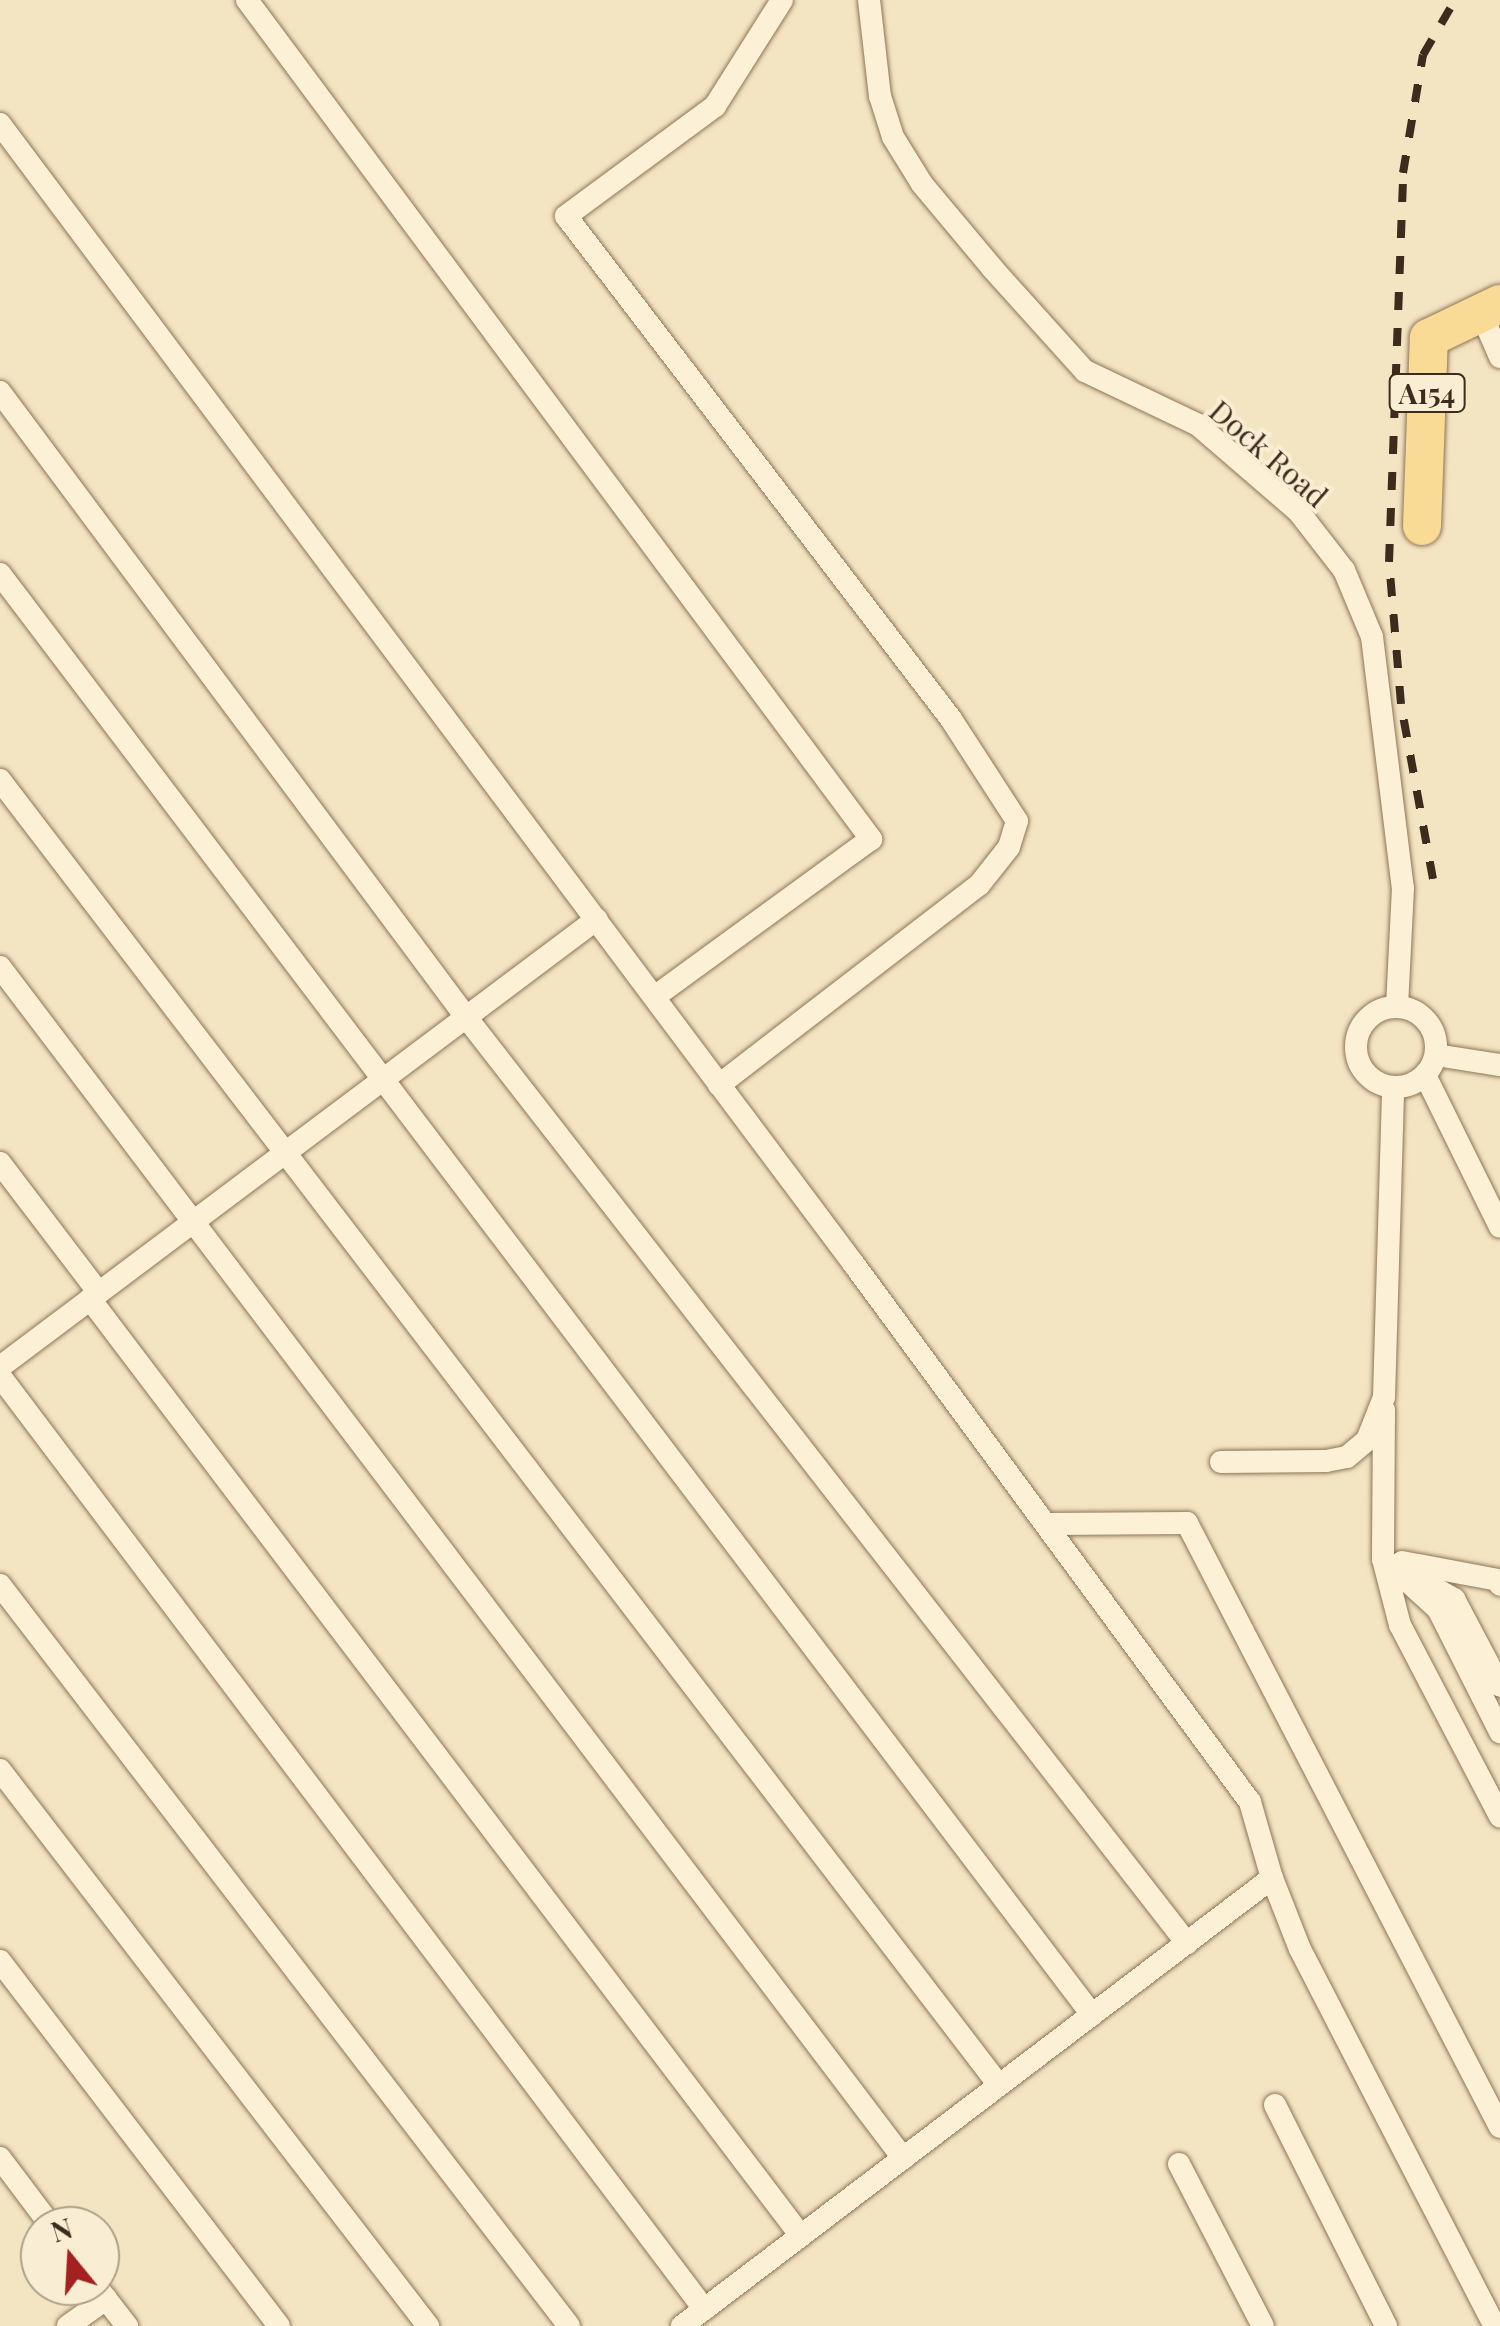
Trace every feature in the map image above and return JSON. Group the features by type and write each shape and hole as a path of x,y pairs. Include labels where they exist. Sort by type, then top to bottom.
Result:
{"main road":[{"name":"A154","path":"1422,526 1429,338 1490,309"}],"street":[{"path":"246,0 871,839 654,997"},
{"path":"719,1086 979,885 1009,847 1017,821 951,719 566,216 715,106 782,0"},
{"name":"Dock Road","path":"869,0 880,96 893,136 922,184 1085,371 1198,425 1298,512 1344,570 1372,637 1403,888 1398,1007"},
{"path":"0,124 1048,1524 1250,1802 1272,1878 1300,1949 1495,2326"},
{"path":"1490,309 1500,357"},
{"path":"0,392 466,1017 1187,1943"},
{"path":"0,574 1092,2014"},
{"path":"0,780 1000,2085"},
{"path":"0,1367 597,919"},
{"path":"0,966 903,2158"},
{"path":"1500,1065 1430,1065 1414,1084 1394,1088 1380,1085 1360,1067 1356,1039 1369,1016 1398,1007 1424,1018 1432,1030 1430,1065 1500,1227"},
{"path":"1394,1088 1384,1397 1384,1559 1400,1625 1500,1816"},
{"path":"0,1163 94,1296 800,2236"},
{"path":"0,1376 704,2309"},
{"path":"1221,1462 1326,1462 1347,1457 1367,1440 1384,1397"},
{"path":"1048,1524 1187,1523 1500,2128"},
{"path":"1384,1559 1500,1565"},
{"path":"1384,1559 1498,1580 1500,1584"},
{"path":"1384,1559 1470,1593 1500,1654"},
{"path":"1384,1559 1454,1599 1500,1686"},
{"path":"1384,1559 1438,1609 1500,1732"},
{"path":"0,1585 569,2326"},
{"path":"0,1770 428,2326"},
{"path":"682,2326 1272,1878"},
{"path":"0,1961 279,2326"},
{"path":"1275,2105 1386,2326"},
{"path":"0,2158 36,2206"},
{"path":"1178,2164 1263,2326"},
{"path":"68,2326 88,2306"},
{"path":"111,2306 126,2326"}],"railway":[{"path":"1433,879 1401,704 1389,562 1403,173 1423,55 1455,0"}]}
